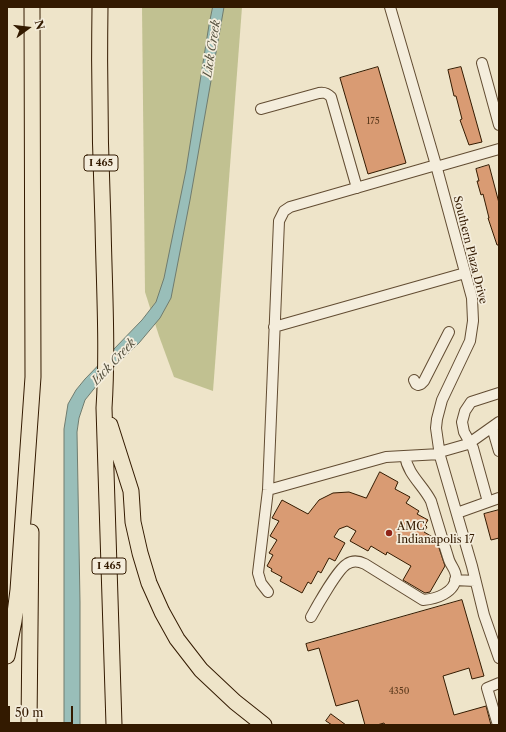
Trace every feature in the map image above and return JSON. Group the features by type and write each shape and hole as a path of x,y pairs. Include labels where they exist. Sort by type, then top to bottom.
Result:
{"highway":[{"path":"7,656 18,590 33,376 32,7"},
{"name":"I 465","path":"100,7 102,188 106,319 106,384 104,408 114,725"},
{"path":"104,408 130,491 133,522 140,553 149,583 162,612 177,639 201,670 235,702 264,725"},
{"path":"29,725 31,566 30,417"}],"street":[{"name":"Southern Plaza Drive","path":"390,7 436,166 473,308 472,330 466,350 442,400 436,428 440,453 475,581 499,658"},
{"path":"482,63 499,125"},
{"path":"261,110 319,93 324,92 328,94 331,97 357,188"},
{"path":"268,592 261,583 258,573 268,490 279,221 281,215 290,207 499,149"},
{"path":"274,327 465,273"},
{"path":"414,380 418,385 422,384 449,332"},
{"path":"488,502 471,442 462,427 468,405 475,400 499,393"},
{"path":"268,490 386,457 440,453 471,442 496,424 499,451"},
{"path":"311,617 342,569 346,564 352,562 358,561 365,564 423,600 446,593 451,588 455,580 456,572 449,560 431,501 411,473 405,456"},
{"path":"457,513 499,498"},
{"path":"455,580 475,581"},
{"path":"498,725 487,688 499,683"}],"green space":[{"path":"142,7 242,7 213,391 174,377 145,292"}],"water":[{"name":"Lick Creek","path":"213,7 224,7 171,298 160,318 139,343 105,375 85,400 79,418 77,432 80,602 80,725 64,725 64,429 68,404 76,390 85,379 142,320 156,302 164,278 186,170"}],"building":[{"path":"378,67 406,163 368,174 340,78"},
{"path":"461,67 482,142 469,145 460,120 462,119 456,96 454,96 448,70"},
{"path":"489,165 499,203 499,245 497,245 488,218 483,194 481,195 477,181 479,181 476,169"},
{"name":"AMC Indianapolis 17","path":"380,472 398,482 395,489 410,497 406,503 419,511 417,514 428,520 425,525 427,527 424,532 436,539 445,566 430,592 425,593 403,580 411,566 387,552 386,555 371,546 368,551 350,541 356,531 347,526 339,529 334,537 345,543 335,561 329,558 321,573 318,571 311,584 308,582 302,593 280,581 282,577 271,571 272,569 267,566 273,555 269,553 277,540 270,536 279,521 272,518 282,500 308,514 319,500 333,493 349,492 366,498"},
{"path":"499,510 499,538 491,540 484,514"},
{"path":"462,600 484,676 472,679 469,668 443,676 454,715 486,706 491,725 385,725 384,723 377,725 365,725 358,700 336,706 319,648 308,651 306,644"},
{"path":"331,714 346,725 332,725 326,721"}],"place":[{"name":"AMC Indianapolis 17","path":"389,533"}]}
